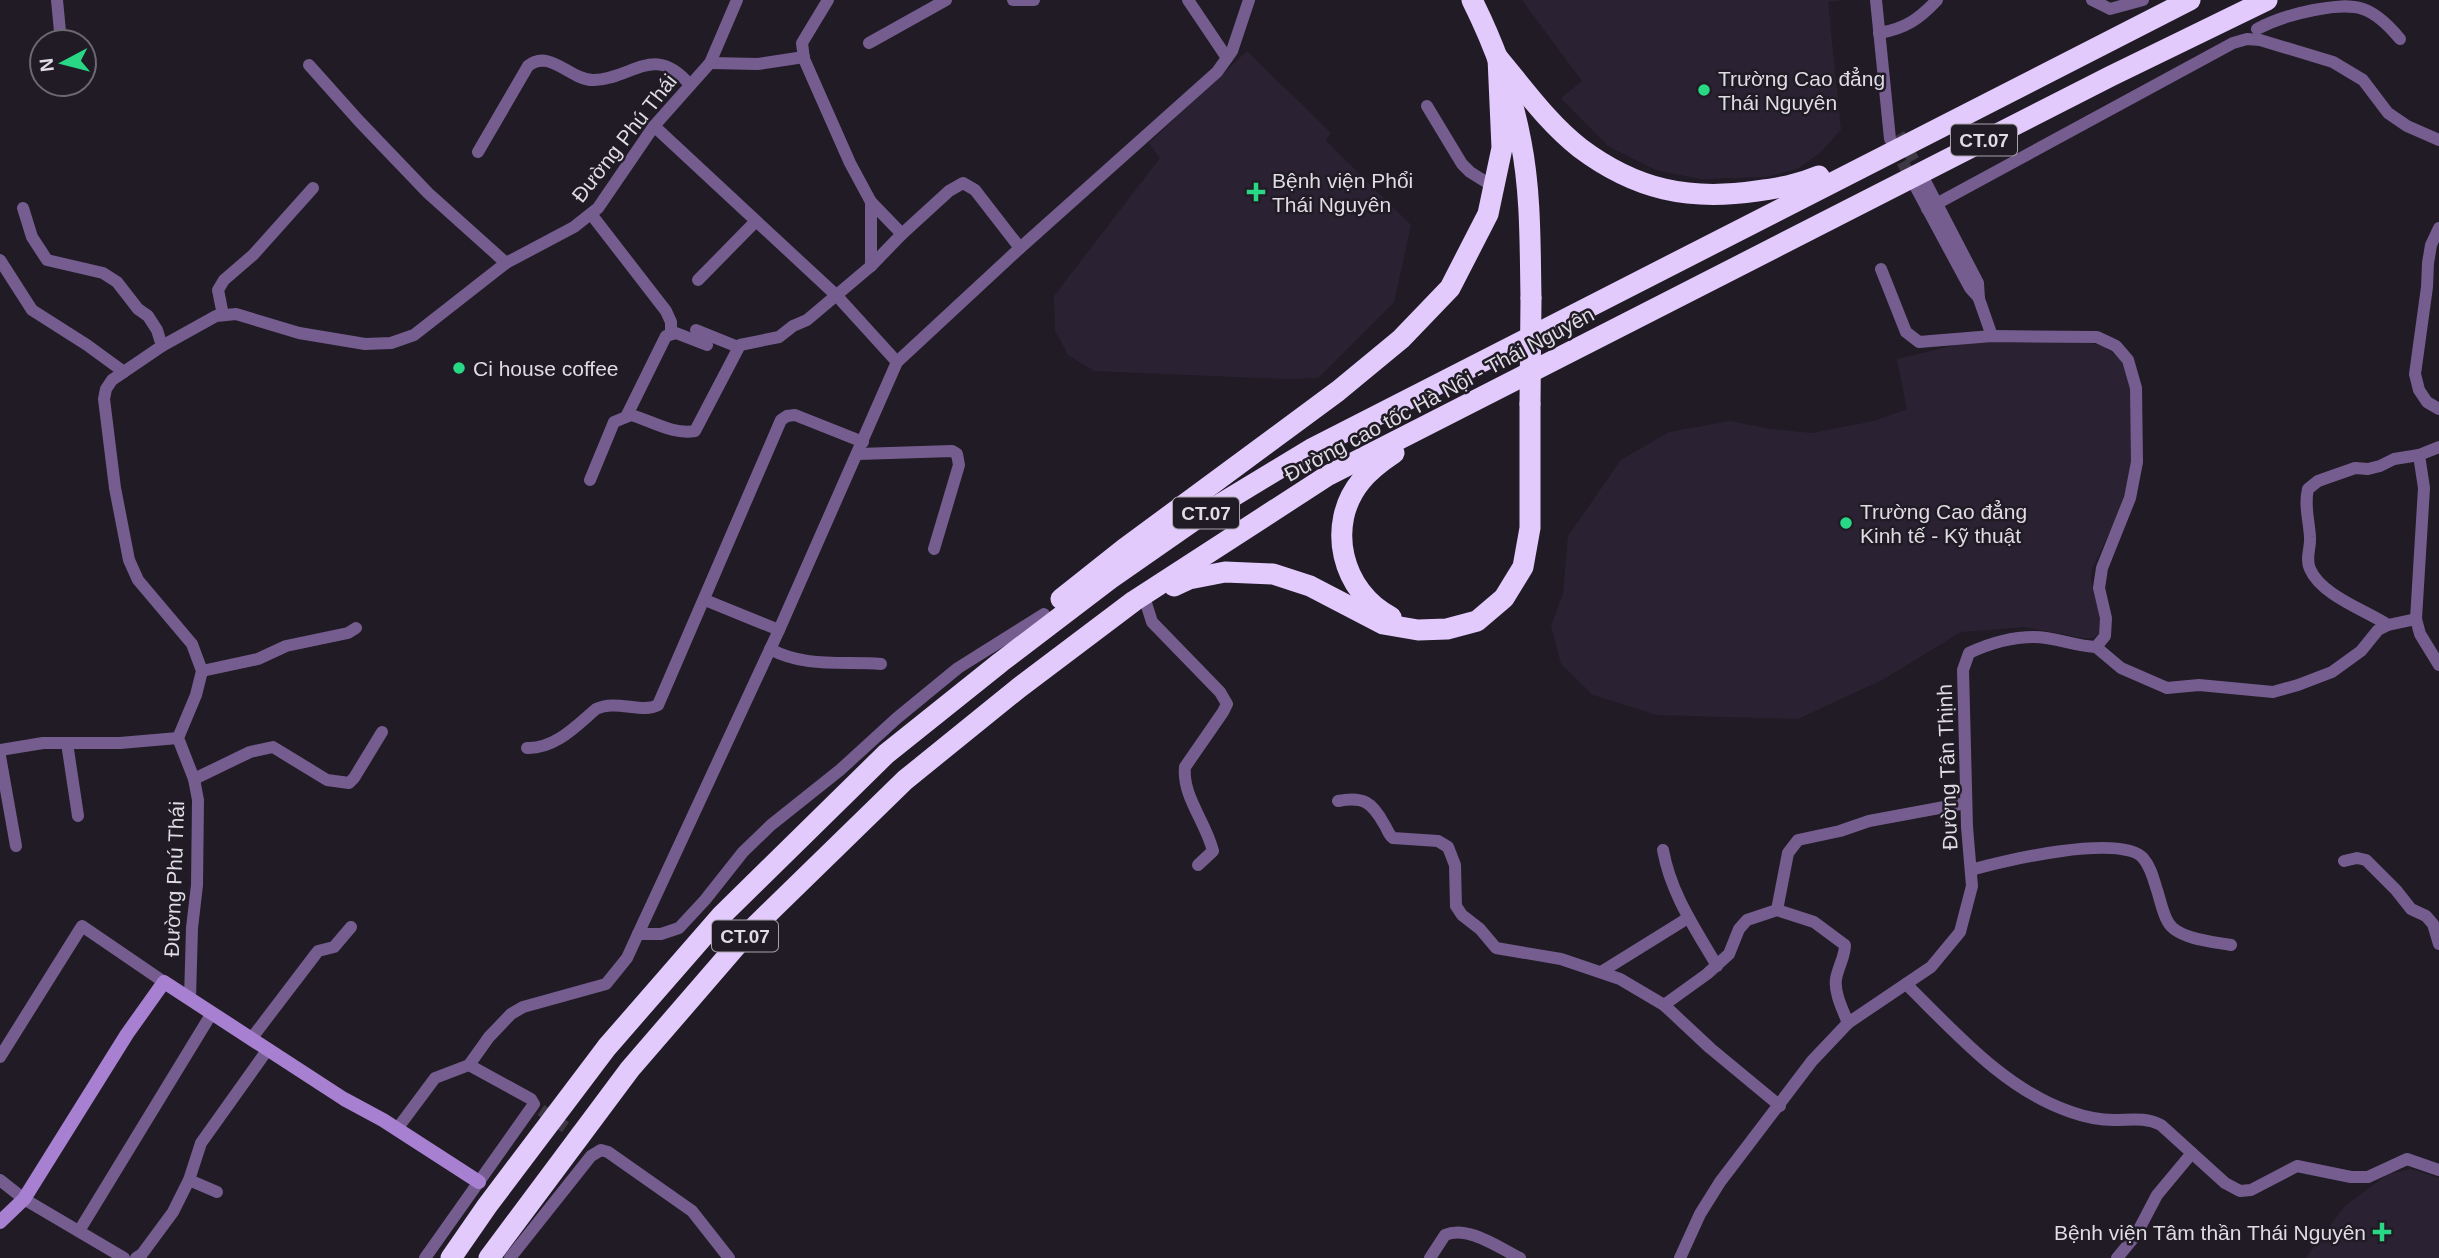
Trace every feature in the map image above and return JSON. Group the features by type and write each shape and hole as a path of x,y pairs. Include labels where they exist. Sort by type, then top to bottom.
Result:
{"highway":[{"path":"1020,687 1069,660 1164,591 1189,579 1225,572 1273,574 1310,586 1383,624 1418,630 1447,629 1477,621 1504,598 1523,567 1530,528 1530,222 1521,142 1498,58 1472,0"},
{"name":"Đường cao tốc Hà Nội - Thái Nguyên","path":"451,1258 607,1047 722,915 886,754 1110,579 1199,517 1313,448 2190,0"},
{"name":"Đường cao tốc Hà Nội - Thái Nguyên","path":"489,1258 630,1069 744,937 905,779 1134,601 1327,476 2111,76 2267,0"},
{"path":"1498,58 1535,104 1580,148 1604,164 1640,181 1686,194 1705,196 1796,186 1843,166 1967,103 2097,48"},
{"path":"886,754 995,654 1096,570 1338,391 1401,339 1450,288 1488,214 1502,148 1498,58"},
{"path":"1418,630 1387,614 1370,601 1354,583 1344,562 1341,537 1347,508 1359,483 1380,462 1406,446 1577,358 1703,284"}],"street":[{"path":"57,0 60,28"},
{"name":"Đường Phú Thái","path":"223,315 236,314 299,334 365,344 391,343 414,335 506,263 573,227 591,214 608,195 654,126 710,63 737,0"},
{"path":"828,0 802,43 804,57 850,163 871,202 902,234"},
{"path":"869,43 946,0"},
{"path":"1013,0 1034,0"},
{"path":"1188,0 1227,58"},
{"path":"397,1129 435,1078 470,1065 495,1030 516,1011 541,1001 606,984 626,958 779,630 897,362 1020,248 1203,86 1227,58 1238,36 1249,0"},
{"path":"1876,0 1888,118 1895,137"},
{"path":"1879,33 1906,27 1922,17 1937,0"},
{"path":"2092,0 2110,9 2143,0"},
{"path":"1933,206 2232,43 2247,39 2257,29 2285,15 2340,5 2361,8 2384,20 2400,38"},
{"path":"2257,29 2333,62 2363,79 2388,113 2439,140"},
{"path":"710,63 758,64 804,57"},
{"path":"478,152 528,66 534,62 548,61 579,77 594,80 648,64 664,66 681,74 690,85"},
{"path":"309,65 428,193 506,263"},
{"path":"1427,106 1462,164 1469,172 1493,187"},
{"path":"654,126 837,296 897,362"},
{"path":"1919,182 1978,283 1979,299 1992,337"},
{"path":"627,415 672,430 693,432 738,347 745,343 782,336 793,326 807,320 871,266 949,191 963,183 975,190 1020,248"},
{"path":"0,750 43,743 120,743 178,738 196,695 202,671 192,644 138,580 129,560 115,488 104,399 106,389 112,380 162,346 216,316 223,315 218,290 224,280 253,255 313,188"},
{"path":"871,202 871,266"},
{"path":"23,208 32,237 47,260 103,273 117,282 138,309 148,316 157,330 162,346"},
{"path":"591,214 666,311 671,322 671,334"},
{"path":"698,280 756,221"},
{"path":"2439,228 2431,245 2415,374 2418,390 2427,402 2439,409"},
{"path":"0,260 32,310 124,372"},
{"path":"1881,269 1906,332 1919,342 1992,337 2097,337 2116,346 2128,359 2136,388 2137,463 2130,498 2102,568 2099,588 2106,618 2105,636 2096,647 2122,668 2167,688 2199,685 2273,692 2332,672 2361,651 2378,630 2416,619"},
{"path":"696,330 738,347"},
{"path":"671,334 707,345"},
{"path":"590,480 612,424 627,415 662,340 671,334"},
{"path":"527,748 544,747 553,743 604,705 656,707 782,420 787,416 795,415 861,448 952,451 957,454 959,465 934,549"},
{"path":"2388,625 2370,613 2340,600 2309,568 2307,556 2311,542 2305,500 2308,489 2330,476 2355,467 2368,469 2439,447"},
{"path":"2418,455 2424,488 2416,619 2420,634 2439,666"},
{"path":"705,600 779,630"},
{"path":"1146,603 1153,622 1220,692 1227,704 1185,767 1188,790 1208,832 1213,850 1198,865"},
{"path":"638,934 661,934 679,928 765,829 840,770 958,668 1044,614"},
{"path":"202,671 258,659 278,648 348,633 356,628"},
{"name":"Đường Tân Thịnh","path":"1680,1258 1700,1214 1720,1182 1812,1061 1848,1023 1931,967 1960,932 1972,886 1966,803 1963,670 1969,653 1985,646 2035,637 2083,647 2096,647"},
{"path":"770,649 792,659 808,662 881,664"},
{"path":"194,779 250,752 273,747 327,780 349,783 382,732"},
{"name":"Đường Phú Thái","path":"178,738 194,779 199,827 190,998"},
{"path":"67,743 78,816"},
{"path":"0,756 16,846"},
{"path":"1338,801 1351,798 1364,800 1378,813 1390,836 1394,838 1438,841 1448,847 1455,865 1456,906 1496,948 1560,960 1620,979 1664,1005 1710,1048 1780,1106"},
{"path":"1777,910 1788,853 1798,840 1840,831 1869,821 1966,803"},
{"path":"1663,850 1673,889 1717,966"},
{"path":"1971,870 2037,854 2128,850 2141,856 2150,869 2172,929 2201,941 2231,945"},
{"path":"2344,861 2357,858 2366,860 2401,895 2411,909 2426,916 2433,924 2439,944"},
{"path":"1664,1005 1729,954 1739,929 1747,920 1777,910 1814,922 1845,945 1845,954 1836,975 1835,985 1848,1023"},
{"path":"1601,972 1688,918"},
{"path":"1,1055 82,926 344,1099 397,1129 479,1182"},
{"path":"251,1039 318,951 334,947 351,927"},
{"path":"0,1222 24,1199 127,1034 164,982"},
{"path":"1906,984 1983,1058 2049,1103 2098,1119 2153,1121 2161,1125 2225,1183 2240,1191 2251,1190 2297,1166 2368,1178 2407,1159 2439,1170"},
{"path":"79,1231 212,1013"},
{"path":"136,1258 142,1254 173,1212 189,1180 201,1143 268,1049"},
{"path":"425,1258 479,1182 538,1108 531,1099 470,1065"},
{"path":"510,1258 591,1156 593,1147 608,1152 692,1211 729,1258"},
{"path":"2117,1258 2136,1235 2157,1195 2192,1153"},
{"path":"0,1180 24,1199 124,1258"},
{"path":"189,1180 217,1192"},
{"path":"1430,1258 1439,1241 1452,1232 1474,1236 1520,1258"}],"shaded area":[{"name":"Trường Cao đẳng Thái Nguyên","path":"1522,0 1846,0 1828,2 1841,130 1820,153 1797,169 1766,177 1701,179 1656,170 1608,146 1561,98 1582,81"},
{"name":"Bệnh viện Phổi Thái Nguyên","path":"1247,51 1331,133 1326,141 1411,225 1394,302 1318,378 1094,371 1068,355 1055,330 1054,296 1160,158 1149,143"},
{"name":"Trường Cao đẳng Kinh tế - Kỹ thuật","path":"2076,340 2103,346 2120,359 2130,377 2132,466 2121,509 2092,569 2091,580 2101,620 2100,633 2093,638 2025,627 1961,632 1884,679 1798,719 1657,715 1593,695 1561,664 1551,626 1563,594 1568,536 1621,460 1669,432 1730,421 1770,429 1812,433 1874,421 1907,409 1897,359 1956,345 1988,341"},
{"name":"Bệnh viện Tâm thần Thái Nguyên","path":"2411,1169 2439,1178 2439,1258 2306,1258 2345,1206 2388,1174"}],"tunnel":[{"path":"1899,134 1924,179"},
{"path":"1894,146 1913,182"},
{"path":"541,1110 588,1143"}],"place":[{"name":"Trường Cao đẳng Thái Nguyên","path":"1704,90"},
{"name":"Bệnh viện Phổi Thái Nguyên","path":"1256,192"},
{"name":"Ci house coffee","path":"459,368"},
{"name":"Trường Cao đẳng Kinh tế - Kỹ thuật","path":"1846,523"},
{"name":"Bệnh viện Tâm thần Thái Nguyên","path":"2382,1232"}]}
